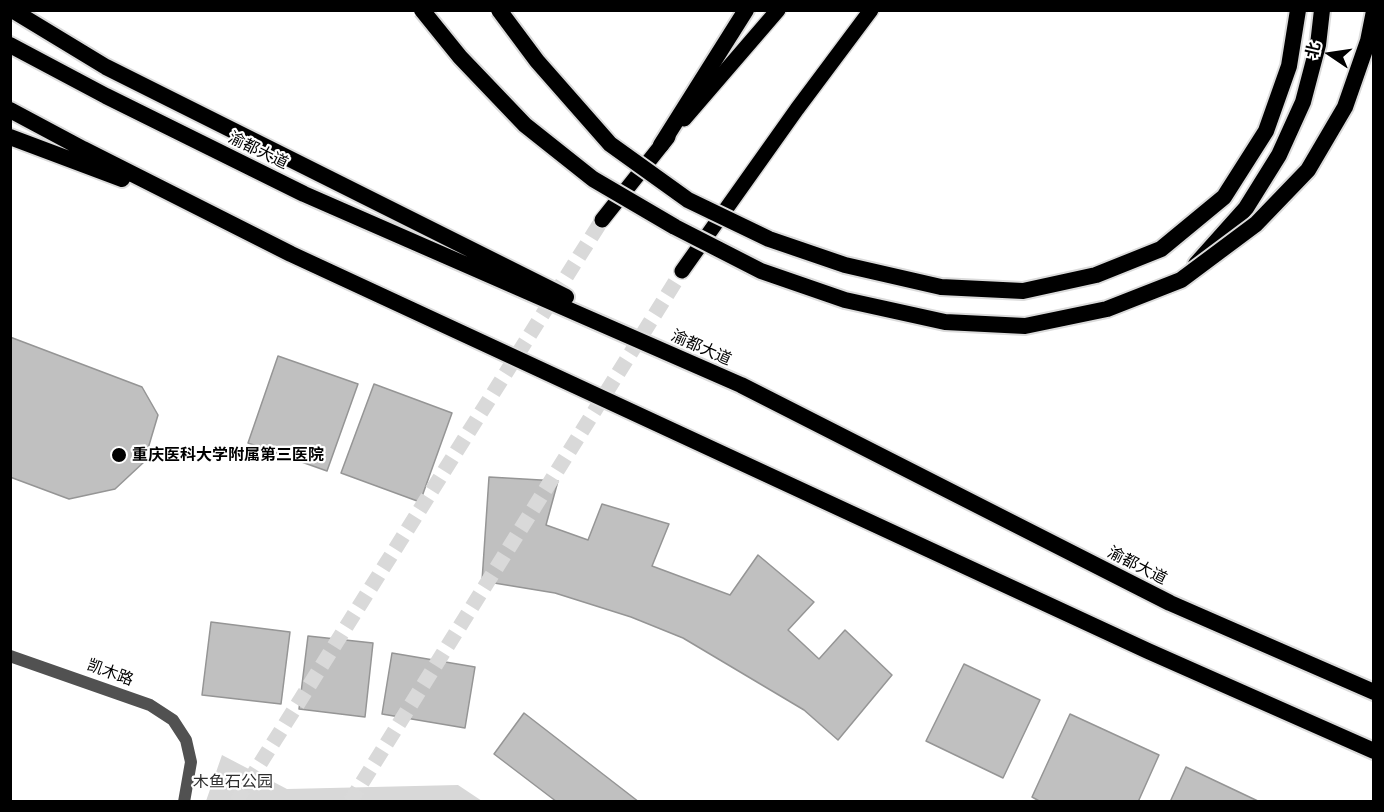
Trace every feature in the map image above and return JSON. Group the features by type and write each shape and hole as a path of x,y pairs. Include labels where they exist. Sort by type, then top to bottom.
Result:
{"highway":[{"path":"12,10 106,67 741,385"},
{"path":"422,10 460,57 525,125 593,179 675,227 761,271 845,300 945,322 1025,326 1107,309 1181,280 1257,224 1308,170 1345,107 1368,41 1374,11"},
{"path":"499,10 537,61 610,144 688,200 768,239 845,265 941,286 1023,291 1096,275 1161,249 1224,197 1266,131 1289,66 1298,10"},
{"path":"661,146 746,10"},
{"path":"1181,280 1246,208 1279,155 1303,102 1318,45 1322,10"},
{"name":"渝都大道","path":"10,45 106,96 304,194 741,385 1170,603 1374,692"},
{"path":"10,110 291,254 1148,651 1374,751"},
{"path":"10,137 209,212"}],"main road":[{"path":"602,220 661,146 778,10"},
{"path":"682,271 797,109 871,10"}],"street":[{"name":"凯木路","path":"10,656 150,705 173,720 186,740 191,762 184,801"}],"green space":[{"name":"木鱼石公园","path":"222,755 287,789 458,785 482,801 206,801"}],"building":[{"path":"10,337 142,387 158,415 144,462 115,489 69,499 10,477"},
{"path":"278,356 358,384 327,471 248,443"},
{"path":"374,384 452,413 420,502 341,473"},
{"path":"489,477 558,481 546,525 588,540 602,504 669,524 652,566 730,595 758,555 814,602 788,630 819,659 845,630 892,675 838,740 804,710 683,638 631,617 555,593 482,581"},
{"path":"211,622 290,632 281,704 202,695"},
{"path":"308,636 373,643 365,717 299,709"},
{"path":"392,653 475,667 465,728 382,714"},
{"path":"964,664 1040,700 1003,778 926,741"},
{"path":"524,713 639,802 557,802 494,754"},
{"path":"1070,714 1159,755 1138,802 1041,802 1032,797"},
{"path":"1186,767 1260,802 1170,802"}],"tunnel":[{"path":"236,802 602,220"},
{"path":"350,802 682,271"}],"place":[{"name":"重庆医科大学附属第三医院","path":"119,455"}]}
